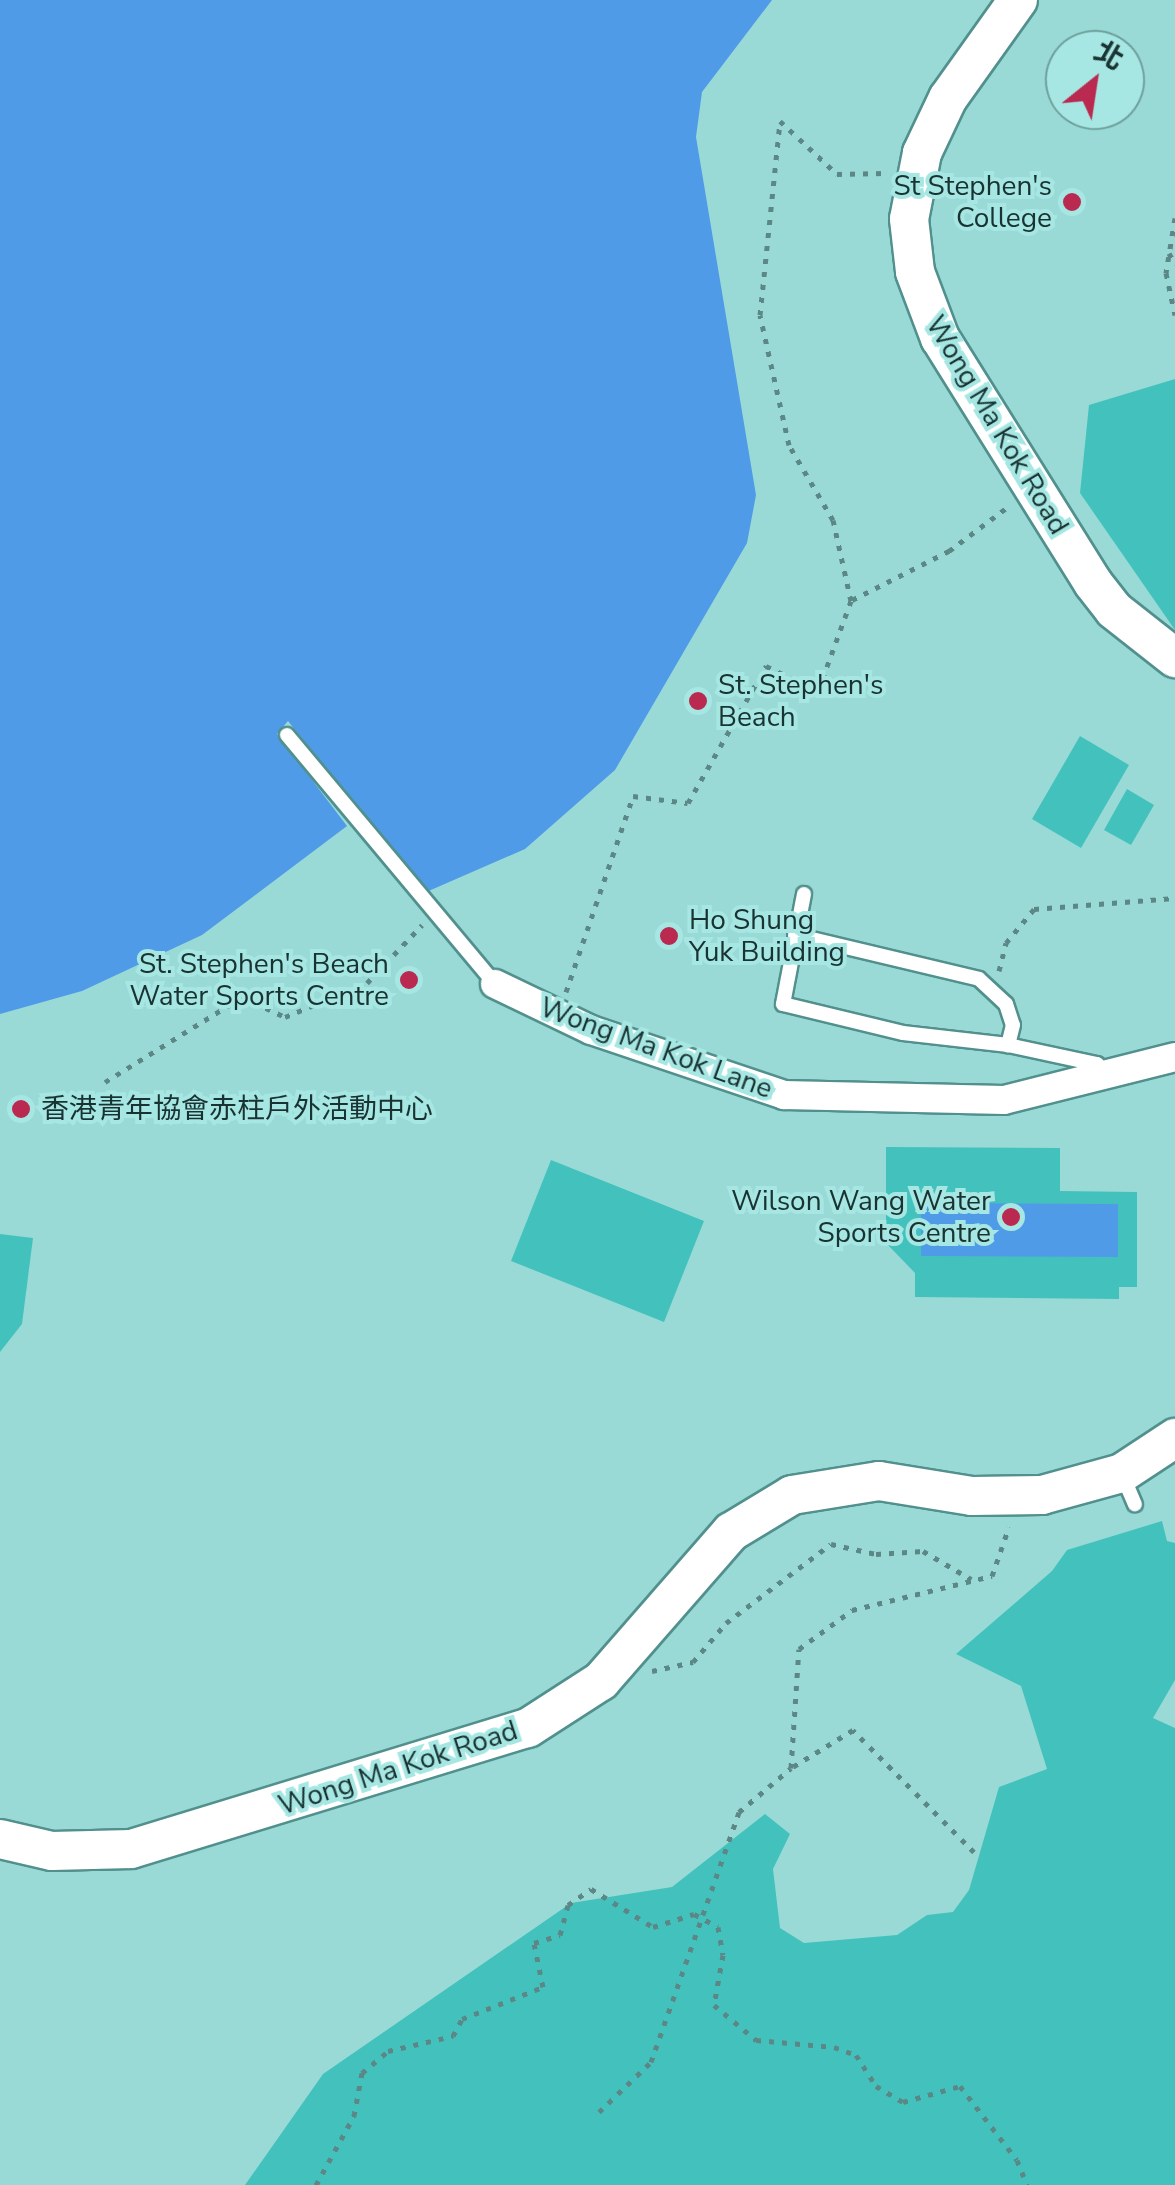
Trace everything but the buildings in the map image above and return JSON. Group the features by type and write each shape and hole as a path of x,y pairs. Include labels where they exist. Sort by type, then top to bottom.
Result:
{"street":[{"name":"Wong Ma Kok Road","path":"1018,0 948,98 922,153 910,218 916,272 946,348 1104,599 1175,658"},
{"name":"Wong Ma Kok Lane","path":"495,984 591,1030 768,1093 990,1101 1175,1057"},
{"name":"Wong Ma Kok Road","path":"0,1838 72,1853 154,1844 504,1738 550,1717 600,1681 713,1549 781,1500 857,1481 1020,1497 1128,1488 1175,1438"}],"lane":[{"path":"287,735 495,984"},
{"path":"804,894 783,1004 903,1033 1008,1046 1096,1064 1107,1076"},
{"path":"795,935 978,979 995,989 1012,1025 1008,1046"}],"path":[{"path":"562,1005 633,796 688,803 766,666 818,691 851,601 833,520 789,445 760,316 780,121 837,174 900,171"},
{"path":"1175,218 1167,251 1175,315"},
{"path":"1167,251 1175,264"},
{"path":"851,601 950,551 1019,498"},
{"path":"995,989 1006,943 1034,908 1175,898"},
{"path":"105,1082 242,997 285,1017 367,983 433,914"},
{"path":"790,1768 799,1649 852,1610 992,1576 1020,1497"},
{"path":"600,1681 693,1662 726,1623 832,1544 876,1554 923,1550 974,1580"},
{"path":"599,2112 651,2062 740,1812 790,1768 853,1730 974,1852"},
{"path":"316,2185 354,2116 362,2073 388,2051 454,2036 462,2018 542,1988 534,1944 560,1936 568,1905 579,1892 591,1889 614,1899 653,1927 694,1914 718,1927 723,1955 714,2005 756,2040 856,2055 876,2086 903,2102 960,2086 1017,2160 1027,2185"}],"shaded area":[{"path":"0,0 772,0 702,92 696,137 756,495 747,543 615,770 525,849 424,893 288,721 277,734 347,826 202,935 82,991 0,1014"},
{"path":"1175,379 1175,630 1080,493 1089,405"},
{"path":"1080,736 1129,765 1081,848 1032,819"},
{"path":"1127,789 1154,805 1131,845 1104,830"},
{"name":"Wilson Wang Water Sports Centre","path":"886,1147 1060,1148 1060,1191 1137,1192 1137,1287 1119,1287 1119,1299 915,1297 915,1273 886,1243"},
{"path":"551,1160 704,1221 664,1322 511,1261"},
{"path":"921,1203 1118,1204 1118,1257 921,1256"},
{"path":"0,1234 33,1238 22,1324 0,1352"},
{"path":"1162,1521 1167,1541 1175,1543 1175,1680 1153,1718 1175,1728 1175,2185 245,2185 323,2074 571,1903 672,1887 765,1814 790,1834 773,1869 780,1928 804,1943 897,1935 927,1915 953,1912 969,1890 999,1787 1047,1769 1021,1686 956,1654 1052,1571 1067,1550"}],"place":[{"name":"St Stephen's College","path":"1072,202"},
{"name":"St. Stephen's Beach","path":"698,701"},
{"name":"Ho Shung Yuk Building","path":"669,936"},
{"name":"St. Stephen's Beach Water Sports Centre","path":"409,980"},
{"name":"香港青年協會赤柱戶外活動中心","path":"21,1109"},
{"name":"Wilson Wang Water Sports Centre","path":"1011,1217"}]}
